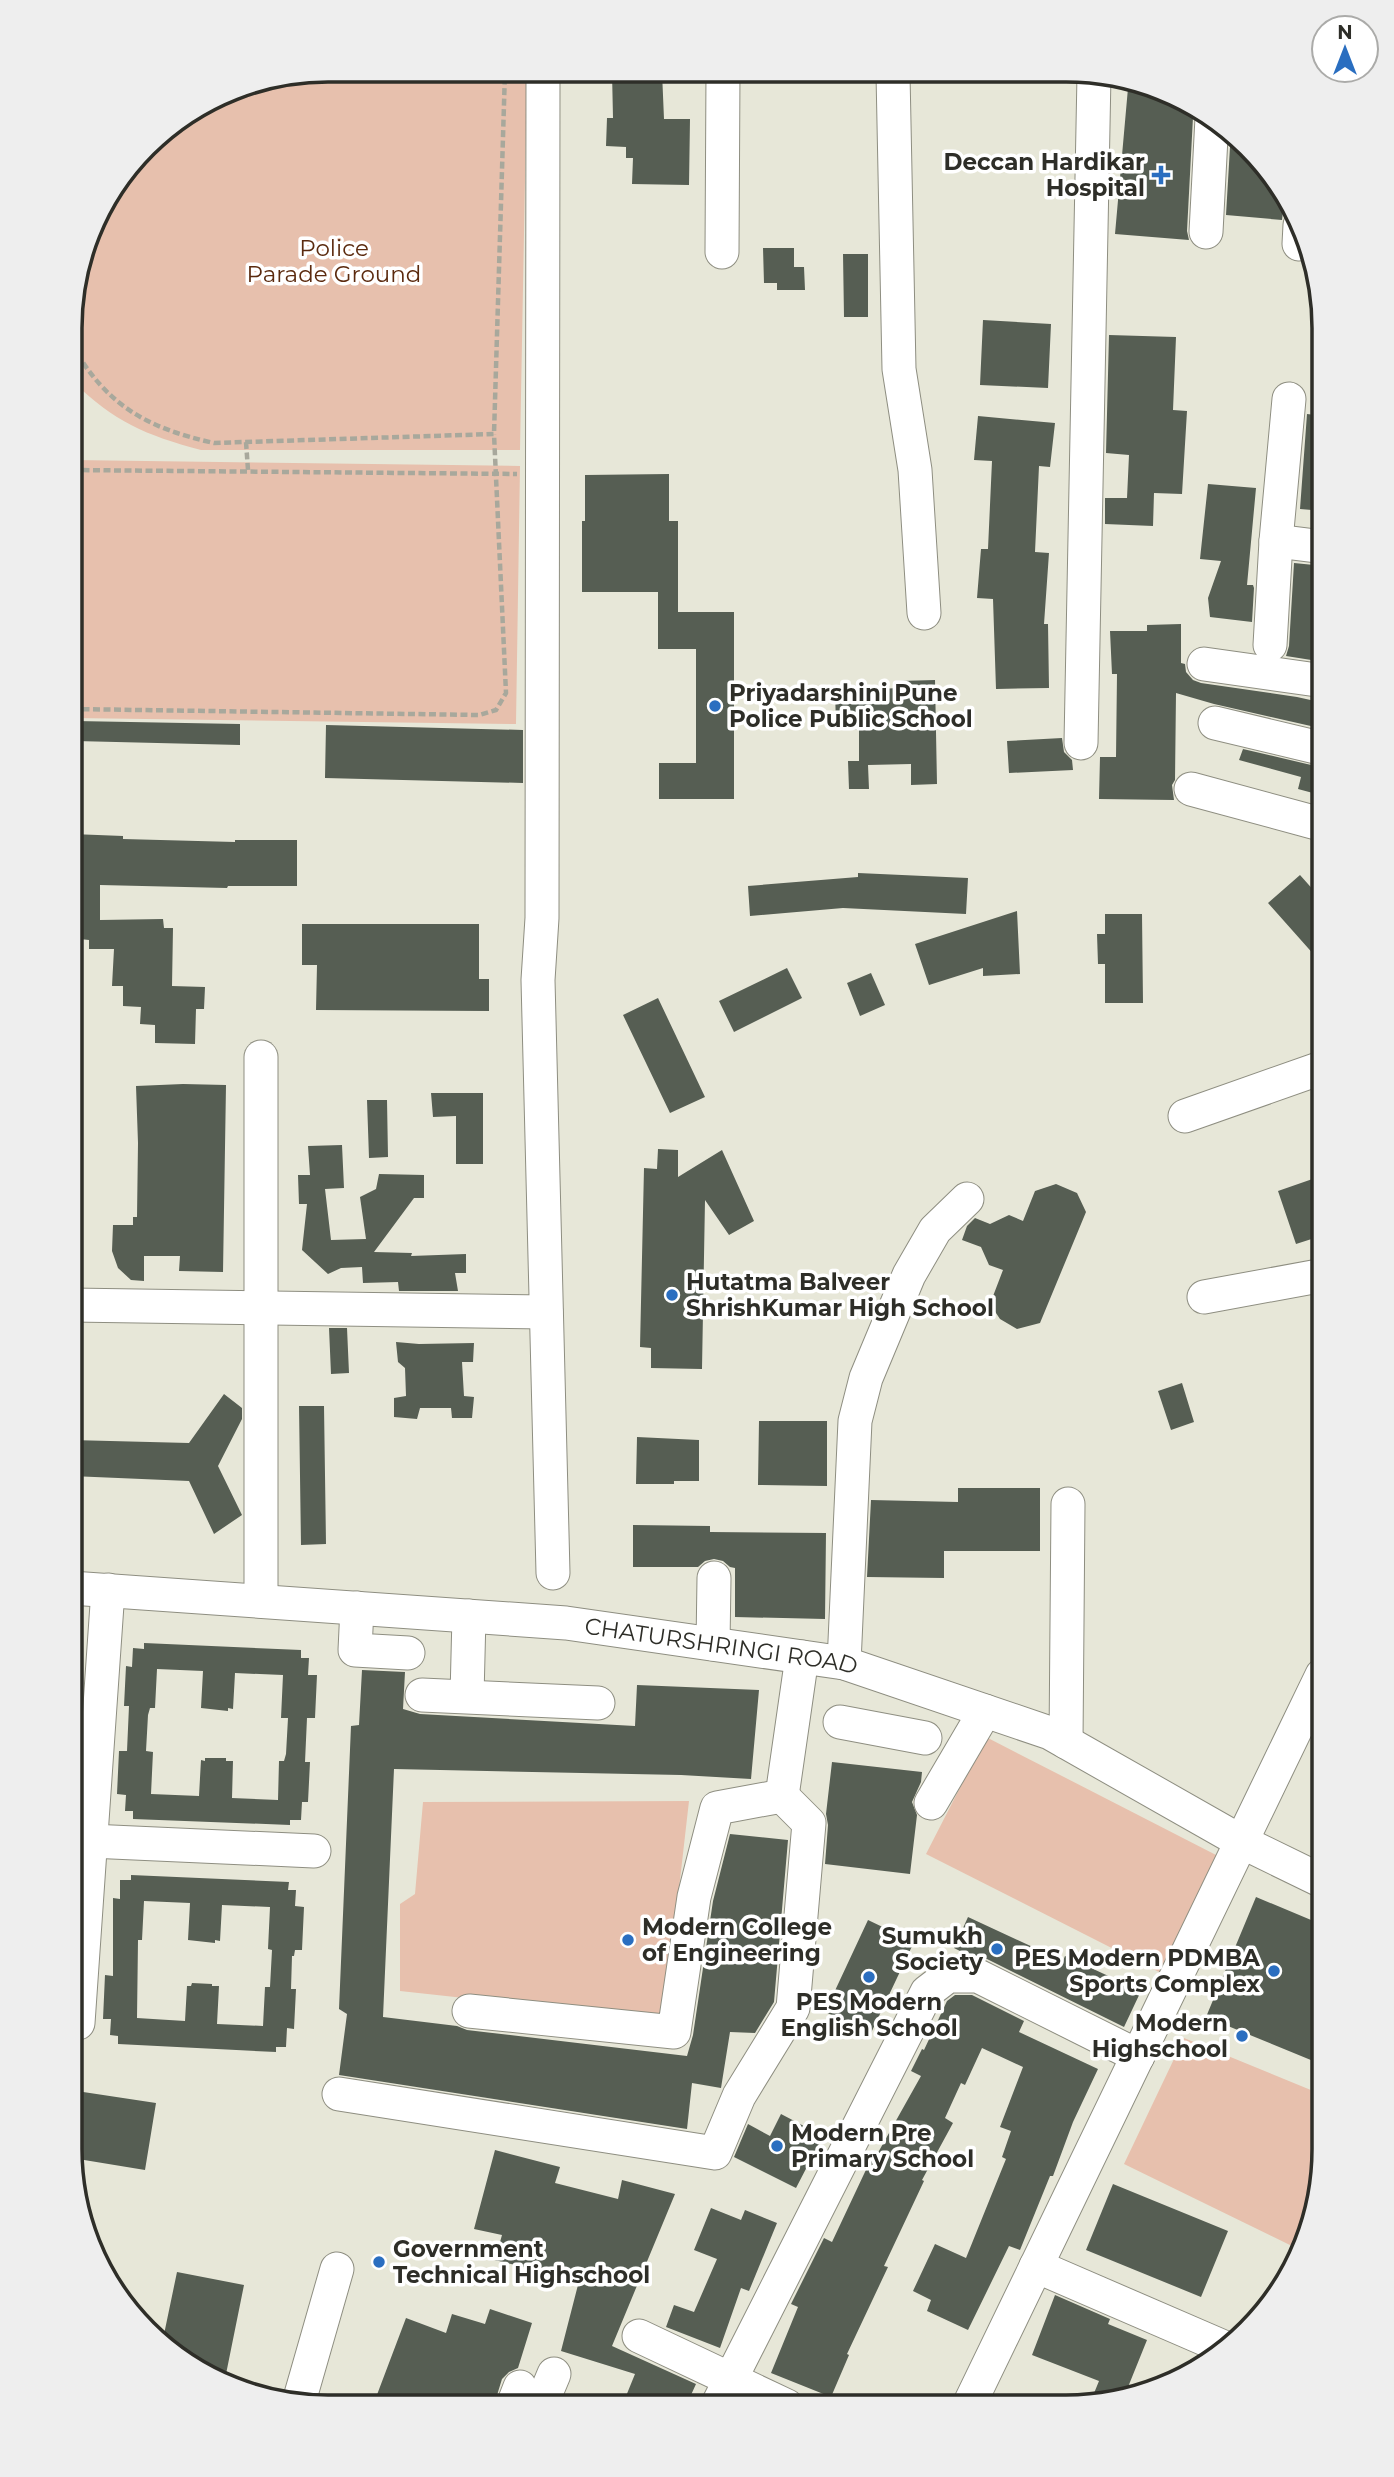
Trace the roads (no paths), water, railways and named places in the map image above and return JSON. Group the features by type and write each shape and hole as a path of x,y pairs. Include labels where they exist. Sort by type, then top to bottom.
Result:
{"street":[{"path":"722,252 723,82"},
{"path":"893,82 899,369 915,470 924,613"},
{"path":"543,83 542,918 538,979 553,1573"},
{"path":"1082,743 1094,84"},
{"path":"1206,232 1211,130"},
{"path":"1270,645 1289,399"},
{"path":"1276,541 1312,545"},
{"path":"1203,664 1312,679"},
{"path":"1215,723 1312,745"},
{"path":"1191,789 1312,822"},
{"path":"261,1057 261,1601"},
{"path":"1185,1116 1312,1071"},
{"path":"844,1663 855,1420 866,1378 909,1275 935,1230 967,1199"},
{"path":"1203,1297 1311,1277"},
{"path":"82,1305 546,1312"},
{"path":"1066,1742 1068,1504"},
{"path":"713,1644 714,1578"},
{"name":"CHATURSHRINGI ROAD","path":"82,1589 566,1623 844,1663 1050,1733 1242,1842 1311,1876"},
{"path":"82,1963 108,1590"},
{"path":"356,1608 355,1650 408,1653"},
{"path":"467,1696 469,1616"},
{"path":"782,1796 802,1657"},
{"path":"882,1728 889,1678"},
{"path":"422,1695 598,1703"},
{"path":"974,2395 1311,1697"},
{"path":"932,1803 985,1711"},
{"path":"840,1722 925,1738"},
{"path":"469,2011 674,2032 694,1898 717,1808 782,1796"},
{"path":"339,2094 715,2153 739,2096 793,2008 809,1823 782,1796"},
{"path":"90,1842 314,1852"},
{"path":"639,2336 723,2393 927,1992 948,1976 978,1976 1138,2056"},
{"path":"1036,2266 1216,2344"},
{"path":"301,2393 337,2269"},
{"path":"529,2395 554,2374"}],"place":[{"name":"Deccan Hardikar Hospital","path":"1161,175"},
{"name":"Priyadarshini Pune Police Public School","path":"715,706"},
{"name":"Hutatma Balveer ShrishKumar High School","path":"672,1295"},
{"name":"Modern College of Engineering","path":"628,1940"},
{"name":"Sumukh Society","path":"997,1949"},
{"name":"PES Modern PDMBA Sports Complex","path":"1274,1971"},
{"name":"PES Modern English School","path":"869,1977"},
{"name":"Modern Highschool","path":"1242,2036"},
{"name":"Modern Pre Primary School","path":"777,2146"},
{"name":"Government Technical Highschool","path":"379,2262"}],"park label":[{"name":"Police Parade Ground","path":"334,261"}]}
